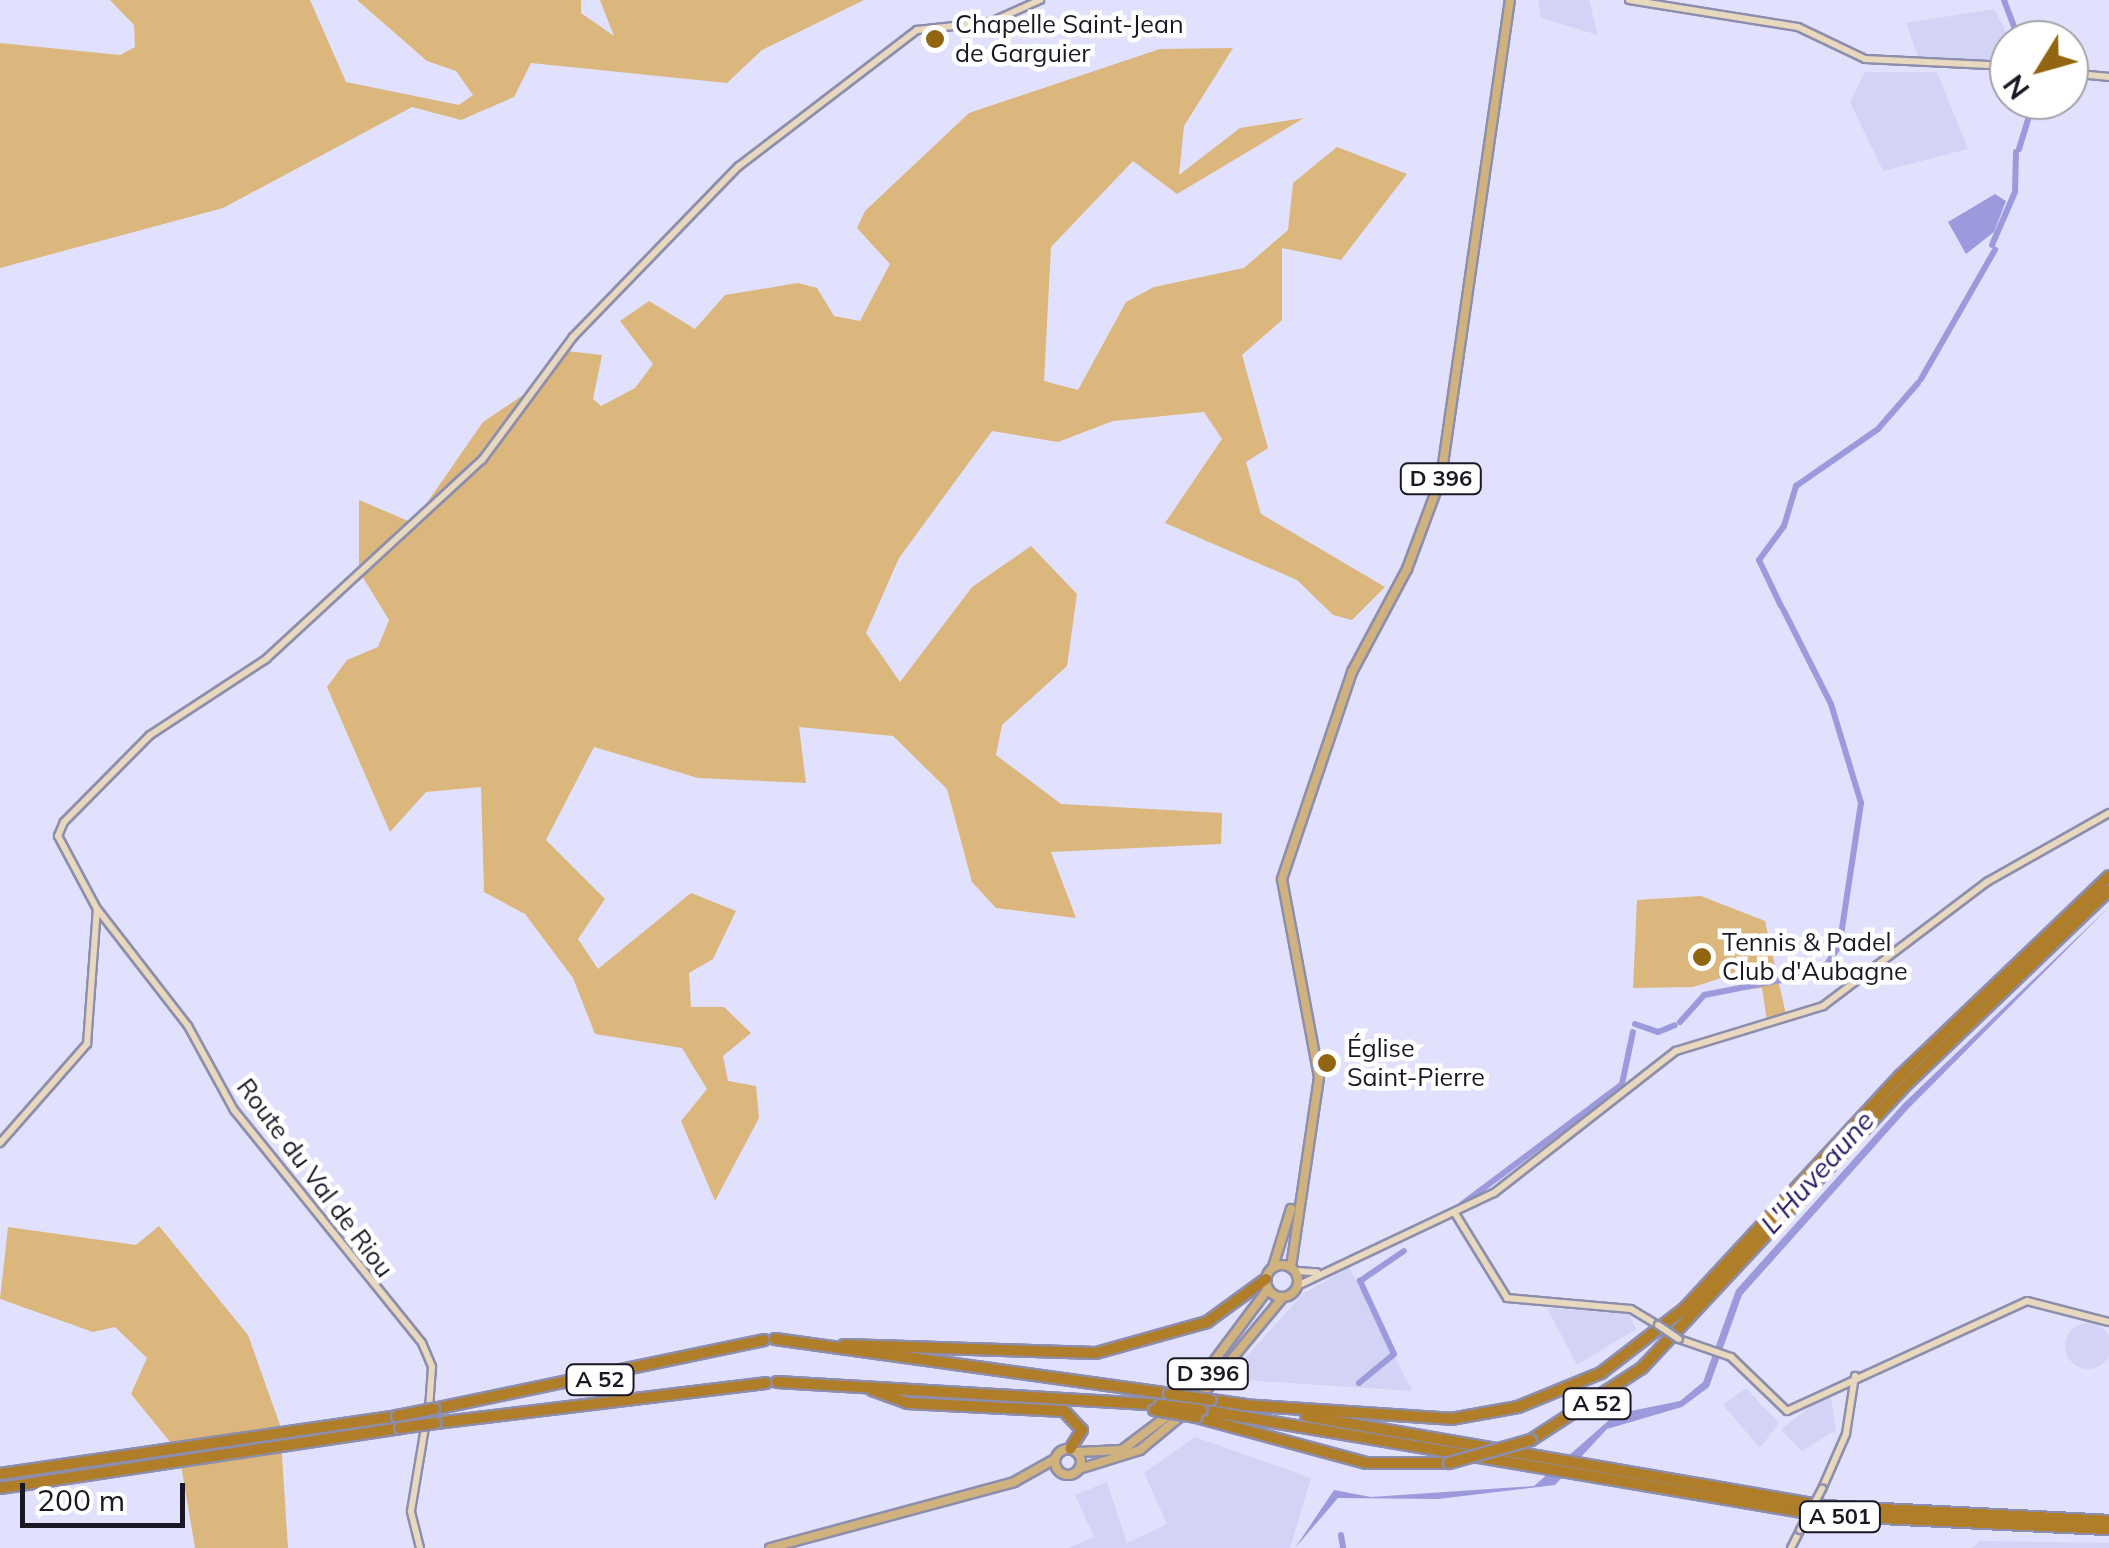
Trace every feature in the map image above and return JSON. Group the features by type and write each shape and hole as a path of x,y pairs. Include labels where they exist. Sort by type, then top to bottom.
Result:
{"highway":[{"name":"A 52","path":"0,1488 399,1422 434,1410 770,1340 844,1345 1242,1405 1451,1419 1518,1408 1602,1373 1685,1308 1900,1076 2109,876"},
{"name":"A 52","path":"1199,1414 1367,1463 1450,1464 1531,1440 1593,1407 1655,1355 1908,1082 2109,890"},
{"path":"844,1345 1096,1353 1218,1318 1267,1284"},
{"name":"A 52","path":"0,1474 399,1422 436,1422 771,1382 1088,1400"},
{"path":"862,1386 907,1403 1064,1411 1082,1430 1073,1450"},
{"name":"A 501","path":"1088,1400 1552,1466 1885,1522 2109,1529"},
{"name":"A 501","path":"1242,1405 1552,1466"},
{"name":"A 501","path":"1577,1470 1882,1513 2109,1521"}],"main road":[{"name":"D 396","path":"1293,1269 1318,1066 1282,879 1352,672 1407,570 1441,478 1510,0"},
{"name":"D 396","path":"1273,1268 1307,1152"},
{"path":"1273,1268 1293,1269 1297,1286 1283,1297 1267,1284 1273,1268"},
{"name":"D 396","path":"1073,1450 1114,1453 1152,1432 1236,1344 1267,1284"},
{"name":"D 396","path":"1079,1469 1126,1457 1170,1427 1283,1297"},
{"path":"770,1548 1032,1475 1079,1469 1073,1450 1032,1475"},
{"path":"1055,1459 1059,1471"}],"street":[{"name":"Route du Val de Riou","path":"420,1548 411,1518 433,1384 422,1343 234,1110 188,1026 97,908 58,836 113,770 204,694 266,659 482,460 561,352 739,166 917,30 942,24 992,22 1040,0"},
{"path":"1628,0 1798,27 1865,59 1989,65"},
{"path":"1297,1286 1456,1215 1676,1051 1824,1006 1987,882 2109,813"},
{"path":"0,1142 88,1044 97,908"},
{"path":"1456,1215 1507,1298 1631,1310 1679,1339 1721,1353 1788,1410 1855,1374 2027,1301 2109,1322"},
{"path":"1293,1269 1332,1268"},
{"path":"1791,1548 1846,1434 1855,1374"}],"shaded area":[{"path":"110,0 310,0 346,82 459,105 473,95 456,71 427,61 357,0 581,0 581,13 614,36 600,0 864,0 762,50 727,83 531,63 514,97 461,120 412,107 223,208 0,268 0,43 120,55 135,47 134,25"},
{"path":"1538,0 1589,0 1598,35 1541,18"},
{"path":"1994,9 2000,20 1989,20 1989,63 1919,59 1906,23"},
{"path":"1233,48 1184,126 1179,175 1240,128 1304,118 1177,194 1133,161 1051,247 1044,381 1078,390 1126,302 1154,287 1244,268 1288,230 1293,183 1337,147 1407,174 1341,260 1282,248 1282,320 1242,355 1268,448 1246,462 1261,514 1385,587 1352,620 1333,615 1297,580 1165,523 1222,439 1204,412 1113,421 1058,442 992,431 899,558 866,633 900,682 972,587 1031,546 1077,594 1067,666 1002,725 996,755 1061,804 1222,813 1221,844 1051,852 1076,918 996,908 972,882 947,789 893,736 799,727 806,783 698,778 594,747 546,840 605,899 578,939 598,969 691,893 736,911 713,959 689,973 691,1007 724,1007 751,1033 723,1056 728,1081 756,1086 759,1118 715,1201 681,1121 707,1089 682,1048 595,1034 573,978 525,914 484,892 481,787 426,792 390,832 327,687 347,660 378,647 389,620 359,571 359,500 413,523 483,422 523,395 558,350 602,355 593,399 601,406 635,388 653,364 620,321 649,301 695,329 725,295 798,283 817,288 834,316 860,321 890,264 857,228 865,211 969,113 1160,49"},
{"path":"1865,72 1937,72 1968,149 1883,171 1850,102"},
{"name":"Tennis & Padel Club d'Aubagne","path":"1701,896 1765,921 1787,1019 1767,1021 1762,988 1741,990 1737,973 1693,987 1633,988 1637,900"},
{"path":"159,1226 248,1335 280,1425 288,1548 195,1548 179,1453 131,1394 147,1358 115,1327 93,1332 0,1299 8,1227 136,1245"},
{"path":"1349,1267 1412,1391 1226,1379 1303,1294"},
{"path":"1547,1308 1629,1314 1636,1329 1577,1365"},
{"path":"2088,1323 2104,1330 2111,1346 2104,1362 2088,1369 2072,1362 2065,1346 2072,1330"},
{"path":"1746,1388 1779,1423 1760,1448 1723,1405"},
{"path":"1830,1390 1836,1430 1802,1451 1781,1430"},
{"path":"1195,1437 1311,1478 1290,1548 1068,1548 1094,1537 1075,1495 1107,1482 1127,1543 1167,1524 1144,1473"},
{"path":"1980,1541 2109,1543 2109,1548 1972,1548"}],"water":[{"path":"1995,194 2006,201 1994,232 1966,254 1948,222"},
{"path":"2109,907 1908,1109 1742,1295 1709,1387 1682,1407 1607,1429 1555,1485 1438,1499 1338,1498 1295,1548 1334,1490 1371,1497 1534,1486 1616,1414 1680,1401 1703,1382 1736,1290 1903,1104"}],"waterway":[{"path":"2004,0 2012,20"},
{"path":"2019,149 2028,120"},
{"path":"1992,245 2015,192 2016,152"},
{"path":"1921,379 1995,250"},
{"path":"1781,606 1759,560 1784,526 1796,486 1878,429 1918,383"},
{"path":"1783,609 1831,704 1861,803 1840,942"},
{"path":"1680,1022 1704,995 1822,972 1839,946"},
{"path":"1635,1024 1658,1032 1675,1025"},
{"path":"1461,1205 1622,1084 1633,1032"},
{"path":"1359,1383 1394,1354 1360,1281 1404,1251"},
{"path":"1341,1535 1343,1548"}],"place":[{"name":"Chapelle Saint-Jean de Garguier","path":"935,39"},
{"name":"Tennis & Padel Club d'Aubagne","path":"1702,957"},
{"name":"Église Saint-Pierre","path":"1327,1063"}],"water label":[{"name":"L'Huveaune","path":"1817,1172"}]}
